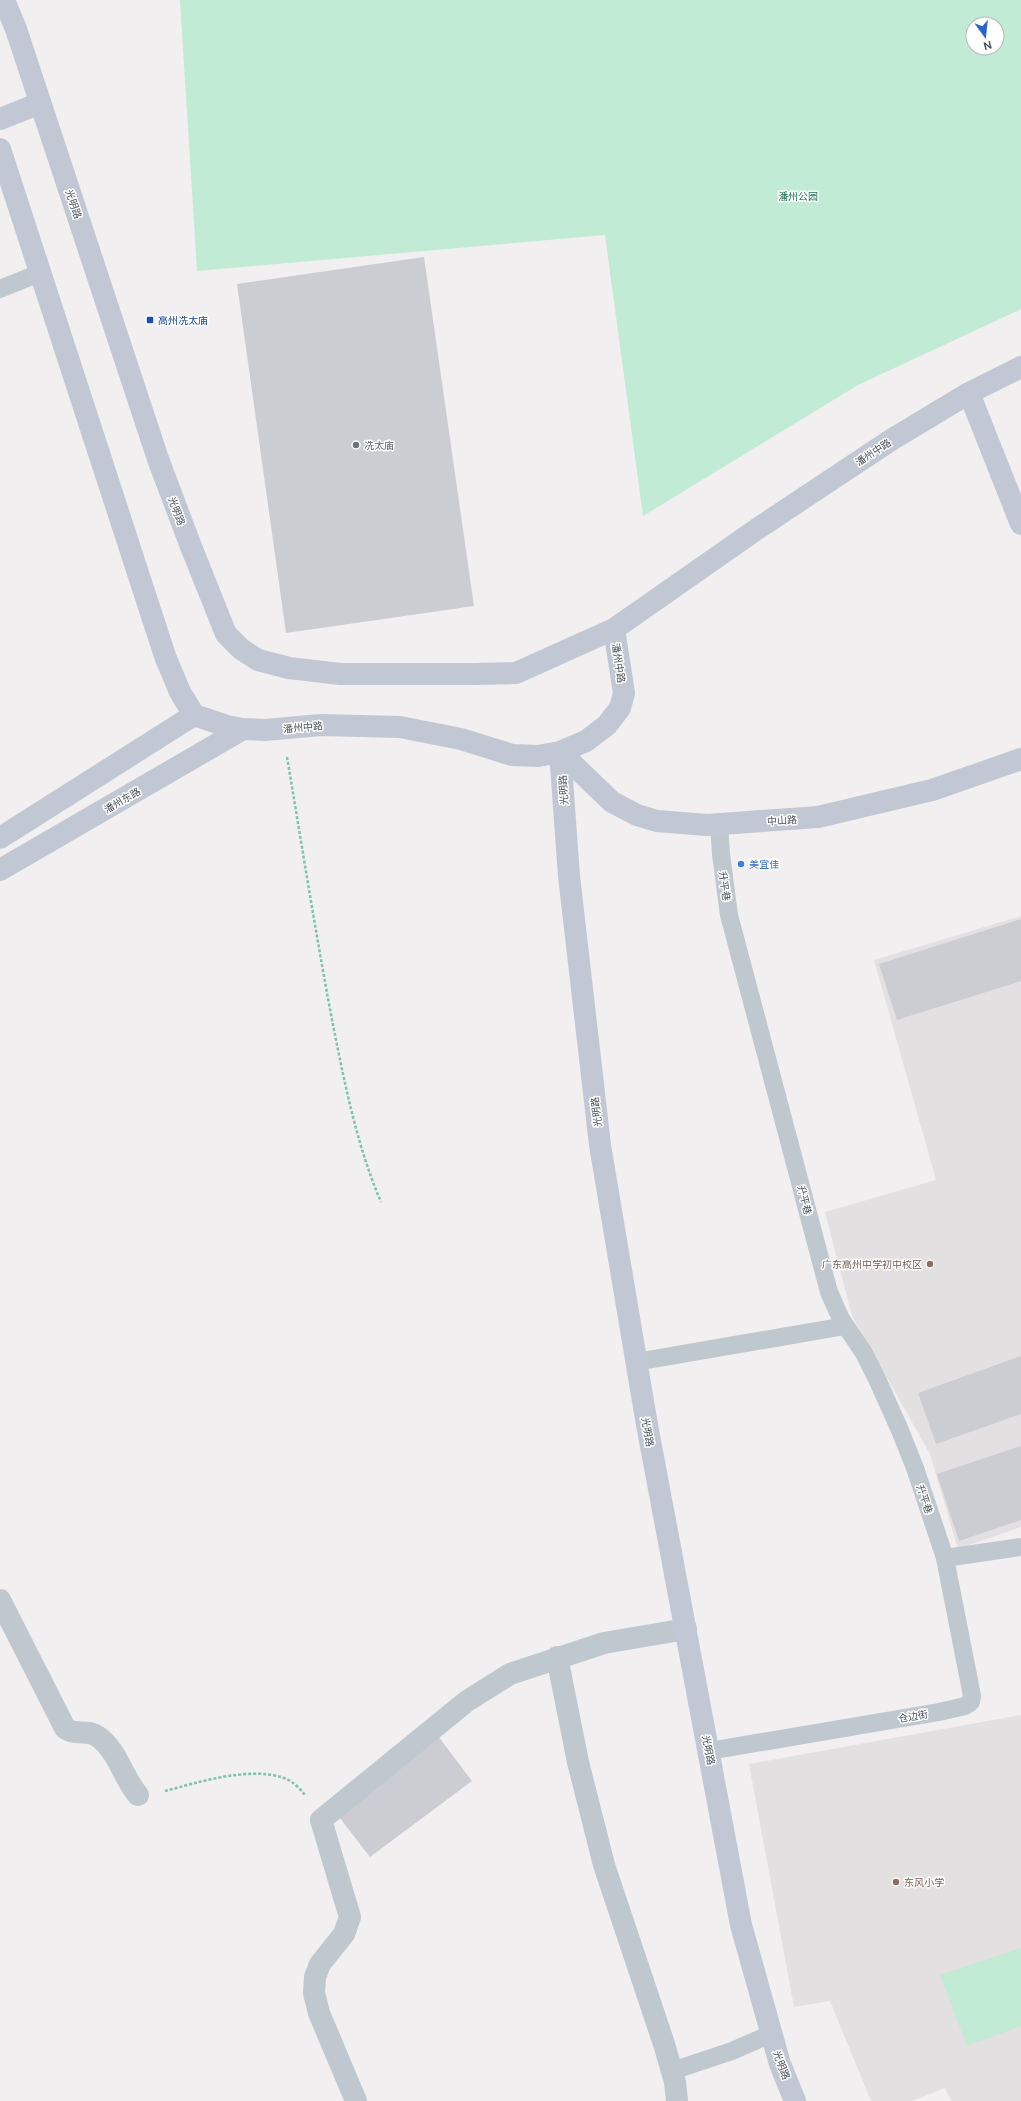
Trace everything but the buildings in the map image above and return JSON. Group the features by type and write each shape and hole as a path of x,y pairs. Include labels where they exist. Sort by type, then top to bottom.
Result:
{"main road":[{"name":"光明路","path":"4,0 16,29 158,459 226,634 241,649 258,660 289,668 340,674 473,674 516,672 614,629"},
{"path":"0,119 40,103"},
{"path":"0,149 6,189 40,273 165,656 180,692 194,715 0,838"},
{"name":"潘州中路","path":"194,715 227,726 243,729 282,729 321,725 400,728 462,739 512,755 538,756 560,752 586,741 607,725 620,708 624,693 614,629 760,527 891,440 969,393 1021,367"},
{"path":"969,393 1021,524"},
{"name":"潘州东路","path":"0,870 243,729"},
{"name":"光明路","path":"560,752 569,876 599,1137 636,1362 741,1925 780,2064 796,2101"},
{"name":"中山路","path":"560,752 612,802 637,815 658,822 719,824 818,817 932,790 1021,759"}],"street":[{"path":"0,1600 5,1624 65,1728 72,1733 93,1734 99,1737 124,1769 138,1795"},
{"path":"356,2101 319,2013 314,1993 315,1977 320,1964 344,1934 350,1917 321,1820 435,1726 482,1691 510,1674 557,1657 604,1643 686,1629"},
{"path":"557,1657 582,1777 604,1865 664,2044 672,2071 677,2101"}],"lane":[{"path":"0,289 40,273"},
{"name":"升平巷","path":"719,824 726,895 736,942 829,1292 846,1326 864,1353 899,1428 945,1558"},
{"path":"636,1362 846,1326"},
{"path":"945,1558 1021,1547"},
{"name":"仓边街","path":"709,1751 939,1712 965,1706 971,1702 972,1692 945,1558"},
{"path":"672,2071 732,2051 771,2034"}],"path":[{"path":"282,729 321,960 340,1057 367,1169 381,1202"},
{"path":"138,1795 144,1797 213,1779 246,1775 274,1776 286,1778 294,1784 305,1795 321,1820"}],"shaded area":[{"name":"广东高州中学初中校区","path":"1021,916 1021,1527 958,1549 930,1454 852,1316 825,1212 936,1180 874,960"},
{"name":"东风小学","path":"1021,1715 1021,2101 951,2101 945,2088 912,2101 871,2101 830,2001 794,2007 749,1764"}],"green space":[{"name":"潘州公园","path":"180,0 1021,0 1021,309 858,385 643,516 605,235 197,271"},
{"path":"1021,1948 1021,2026 967,2046 940,1975"}],"place":[{"name":"高州冼太庙","path":"150,320"},
{"name":"冼太庙","path":"356,445"},
{"name":"美宜佳","path":"741,864"},
{"name":"广东高州中学初中校区","path":"930,1264"},
{"name":"东风小学","path":"896,1882"}]}
